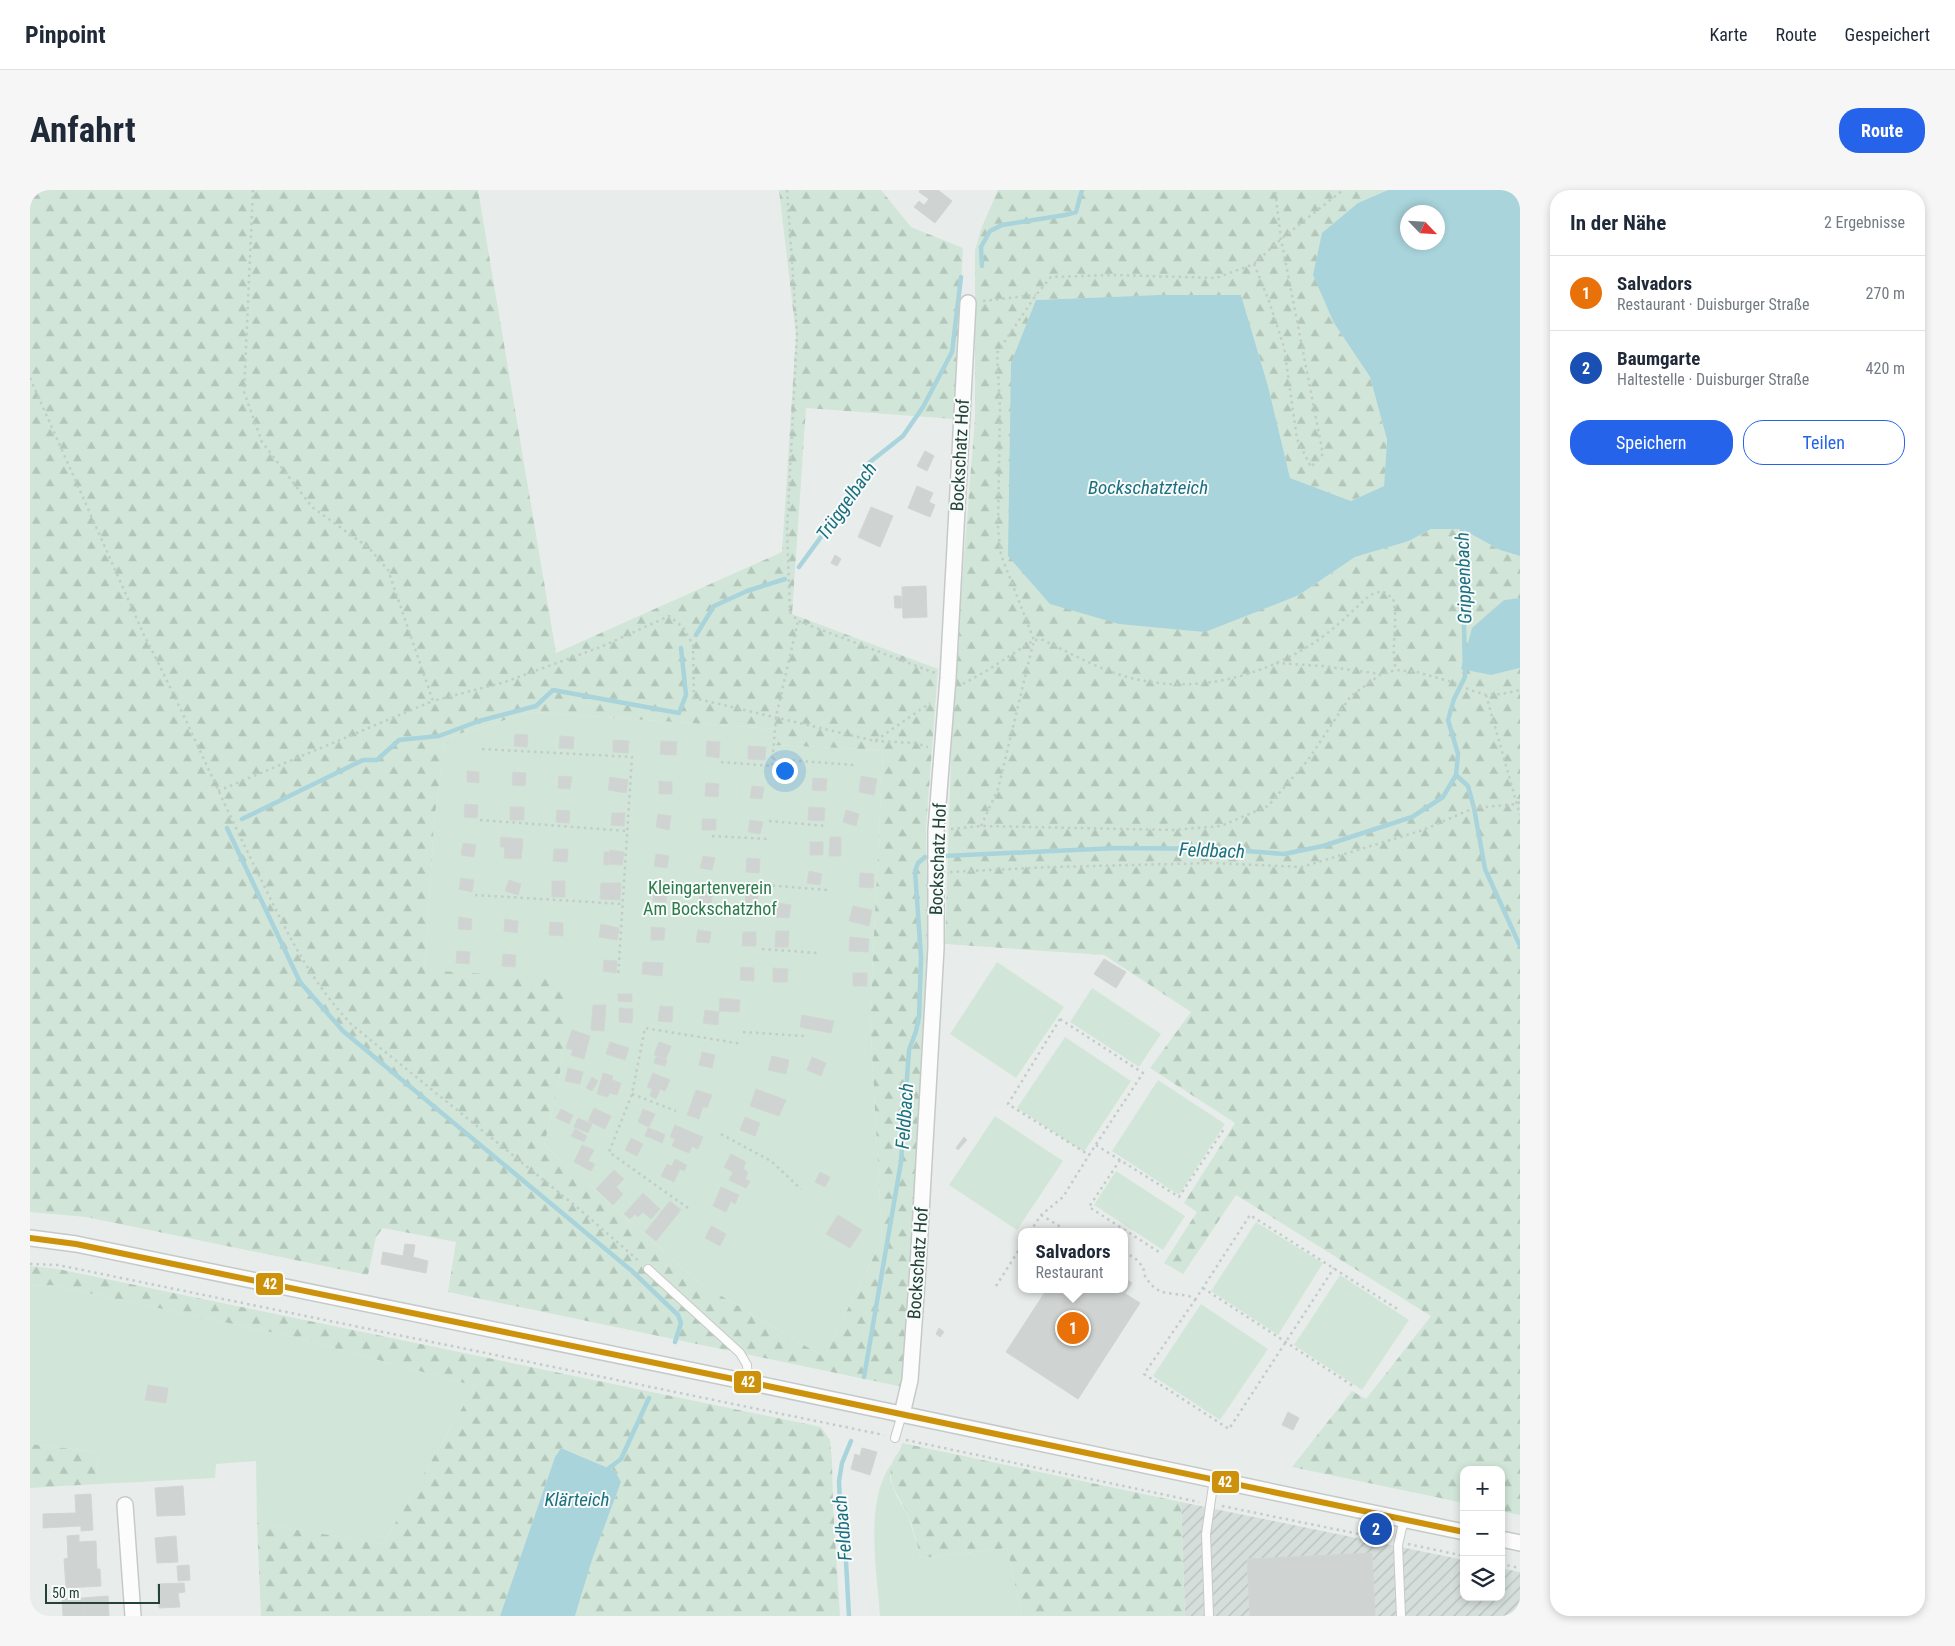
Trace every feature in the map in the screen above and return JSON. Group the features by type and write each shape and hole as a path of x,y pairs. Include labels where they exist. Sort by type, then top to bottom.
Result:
{"street":[{"name":"Bockschatz Hof","path":"902,1414 910,1380 918,1267 936,948 936,830 944,752 968,303"},
{"path":"30,1238 96,1248 1460,1531"},
{"path":"125,1505 133,1616"},
{"path":"1505,1540 1520,1543"}],"lane":[{"path":"648,1269 740,1353 747,1365 748,1382"},
{"path":"895,1438 902,1414"},
{"path":"1209,1616 1206,1534 1214,1479"},
{"path":"1401,1616 1399,1542 1404,1519"}],"path":[{"path":"253,190 244,392 262,442 312,507 369,548 388,570 433,701"},
{"path":"787,190 797,334 787,530 790,612 798,621 948,685"},
{"path":"1254,264 1269,301 1284,347 1297,440 1311,467 1323,454 1282,239 1275,190"},
{"path":"982,826 998,790 1034,640 1001,555 998,529 1000,409 997,353 1036,295 1051,278 1114,275 1216,278 1254,264 1343,190"},
{"path":"968,303 1036,295"},
{"path":"30,378 144,635 217,791 274,907 313,978 331,1003 352,1025 598,1224 648,1269"},
{"path":"875,741 948,685 988,670 1034,640 1043,640 1105,669 1146,681 1192,684 1236,678 1276,663 1313,643 1370,595 1382,591 1393,598 1396,608 1392,656 1396,670"},
{"path":"217,791 433,701 505,682 603,646 669,616 683,627 693,645 694,698 875,741 915,743 944,752"},
{"path":"721,762 772,766 776,717 798,621"},
{"path":"1276,663 1323,666 1381,674"},
{"path":"936,830 982,826 1174,830 1221,826 1268,806 1308,760 1350,696 1381,674 1396,670 1417,672 1452,682 1486,695 1520,690"},
{"path":"1486,695 1520,815"},
{"path":"482,748 632,757 618,977"},
{"path":"772,759 854,765"},
{"path":"936,873 1052,867 1212,863 1302,867 1422,830 1474,808 1520,802"},
{"path":"480,820 627,831"},
{"path":"769,821 826,826"},
{"path":"712,836 768,839"},
{"path":"766,885 827,890"},
{"path":"475,895 623,904"},
{"path":"716,908 764,911"},
{"path":"762,949 818,953"},
{"path":"1033,1228 1041,1215 1063,1197 1143,1073 1060,1019 1008,1104 1089,1156"},
{"path":"688,1208 609,1152 632,1094 645,1028 742,1044"},
{"path":"743,1032 804,1036"},
{"path":"632,1094 676,1111"},
{"path":"1096,1145 1179,1198 1224,1129"},
{"path":"721,1134 771,1161 801,1190"},
{"path":"1120,1160 1089,1207 1121,1228"},
{"path":"1041,1215 1062,1228"},
{"path":"1334,1268 1229,1429 1144,1374 1196,1300 1250,1215 1334,1268 1399,1310"},
{"path":"1128,1232 1159,1252"},
{"path":"996,1286 1018,1251"},
{"path":"1128,1254 1135,1258 1143,1267 1145,1276 1151,1285 1161,1292 1189,1296 1196,1300"},
{"path":"30,1264 58,1265 1460,1555"},
{"path":"1203,1288 1353,1386"},
{"path":"1505,1565 1520,1568"}],"shaded area":[{"path":"1181,1502 1460,1559 1460,1601 1505,1601 1505,1569 1520,1572 1520,1616 1185,1616"}],"green space":[{"path":"30,190 478,190 556,653 782,552 796,335 779,190 881,190 911,227 963,248 954,419 806,408 792,614 938,669 926,828 928,948 903,1387 448,1292 456,1242 383,1228 376,1237 368,1275 86,1217 30,1212","holes":["532,712 775,729 774,745 883,750 870,1016 882,1240 824,1357 698,1282 544,1145 558,1087 563,1051 565,979 425,970 434,822 444,747 455,735"]},
{"path":"998,190 1388,190 1358,203 1334,323 1370,377 1387,441 1384,486 1351,501 1290,478 1268,386 1241,295 1158,295 1036,300 1299,595 1355,557 1409,541 1431,529 1462,529 1500,550 1520,556 1520,598 1504,600 1461,668 1491,675 1520,668 1520,1515 1505,1512 1505,1466 1460,1466 1460,1502 1292,1467 1352,1391 1366,1399 1431,1316 1236,1195 1183,1274 1164,1263 1197,1212 1184,1203 1235,1123 1150,1068 1191,1012 1104,955 945,944 953,695 975,418 975,251 981,229"},
{"name":"Kleingartenverein Am Bockschatzhof","path":"532,712 775,729 774,745 883,750 870,1016 882,1240 824,1357 698,1282 544,1145 558,1087 563,1051 425,970 434,822 444,746 455,735"},
{"path":"997,962 1064,1007 1016,1078 950,1034"},
{"path":"1092,988 1161,1034 1139,1067 1070,1022"},
{"path":"1065,1037 1131,1081 1084,1152 1017,1108"},
{"path":"1158,1080 1225,1124 1179,1195 1112,1151"},
{"path":"995,1116 1063,1161 1017,1230 949,1185"},
{"path":"1116,1171 1185,1216 1163,1250 1094,1205"},
{"path":"1256,1222 1323,1263 1278,1335 1211,1291"},
{"path":"30,1266 58,1269 821,1427 830,1440 840,1616 575,1616 592,1560 621,1482 615,1471 561,1448 555,1457 500,1616 261,1616 257,1523 383,1544 475,1386 289,1336 51,1285 30,1286"},
{"path":"1340,1275 1409,1320 1362,1390 1294,1345"},
{"path":"51,1285 289,1336 475,1386 383,1544 257,1523 256,1461 216,1464 215,1478 98,1484 97,1452 30,1444 30,1286"},
{"path":"1201,1304 1268,1349 1220,1420 1153,1376"},
{"path":"902,1443 1181,1502 1185,1616 1022,1616 1007,1548 921,1558 909,1517 896,1493 892,1481 891,1467"},
{"path":"30,1444 97,1452 98,1484 30,1488"},
{"path":"891,1464 890,1480 897,1497 908,1515 921,1558 1007,1548 1022,1616 880,1616 875,1558 875,1517 877,1498"}],"water":[{"name":"Bockschatzteich","path":"1388,190 1520,190 1520,556 1500,550 1462,529 1431,529 1409,541 1355,557 1299,595 1205,632 1119,624 1050,604 1008,556 1011,363 1036,300 1158,295 1241,295 1268,386 1290,478 1351,501 1384,486 1387,440 1370,377 1334,323 1313,275 1322,233 1358,203"},
{"path":"1520,598 1520,668 1491,675 1461,669 1472,628 1504,600"},
{"name":"Klärteich","path":"561,1448 615,1471 621,1482 592,1560 575,1616 500,1616 555,1457"}],"building":[{"path":"920,190 938,190 952,201 935,223 914,207 919,201 924,205 929,199 919,192"},
{"path":"925,451 934,456 927,471 917,466"},
{"path":"917,486 933,493 929,502 935,505 930,517 908,508"},
{"path":"871,507 893,516 880,547 858,537"},
{"path":"835,555 841,559 837,566 831,563"},
{"path":"926,586 927,617 903,618 902,587"},
{"path":"894,596 901,596 902,608 895,608"},
{"path":"515,734 528,735 527,747 514,746"},
{"path":"560,736 574,737 573,749 559,748"},
{"path":"613,740 629,741 628,753 613,752"},
{"path":"661,741 677,742 676,755 660,754"},
{"path":"707,741 720,742 719,758 706,756"},
{"path":"748,746 766,747 765,760 748,759"},
{"path":"467,771 479,772 479,783 467,782"},
{"path":"513,772 526,773 525,786 512,785"},
{"path":"559,776 572,777 570,789 558,788"},
{"path":"861,776 877,779 874,795 859,792"},
{"path":"610,777 628,780 626,793 608,790"},
{"path":"813,778 827,779 826,791 812,790"},
{"path":"659,781 672,782 672,794 659,794"},
{"path":"706,783 719,784 718,797 705,796"},
{"path":"752,786 764,787 762,799 750,798"},
{"path":"465,804 478,805 477,818 464,817"},
{"path":"510,807 524,807 524,820 510,820"},
{"path":"809,807 825,808 824,821 808,820"},
{"path":"557,810 570,811 569,823 556,822"},
{"path":"846,810 859,814 856,826 843,822"},
{"path":"612,813 625,813 624,826 611,825"},
{"path":"658,814 671,816 669,830 656,827"},
{"path":"702,819 716,819 716,830 702,830"},
{"path":"750,820 763,822 760,834 748,832"},
{"path":"501,837 523,839 521,859 504,858 505,847 500,847"},
{"path":"830,837 841,837 841,856 829,856"},
{"path":"810,842 823,842 823,855 810,855"},
{"path":"463,843 476,845 474,857 461,855"},
{"path":"554,849 568,849 567,862 553,861"},
{"path":"610,850 624,852 622,865 609,864"},
{"path":"604,852 609,852 609,865 604,865"},
{"path":"656,854 669,856 667,868 654,866"},
{"path":"703,856 715,858 712,870 700,868"},
{"path":"747,858 760,859 759,873 746,872"},
{"path":"809,871 822,874 820,885 807,883"},
{"path":"860,873 874,874 873,888 859,887"},
{"path":"461,878 474,880 472,892 459,889"},
{"path":"509,880 521,884 518,895 505,891"},
{"path":"552,881 565,881 565,897 552,897"},
{"path":"601,883 621,883 620,900 600,899"},
{"path":"654,889 667,890 666,902 653,901"},
{"path":"700,891 713,892 711,904 699,903"},
{"path":"746,893 758,895 757,907 745,906"},
{"path":"778,903 791,905 789,918 776,917"},
{"path":"853,906 872,910 869,926 849,921"},
{"path":"459,917 472,919 471,930 458,929"},
{"path":"505,919 518,921 517,933 504,931"},
{"path":"550,922 563,923 563,936 549,935"},
{"path":"601,924 619,928 617,940 599,937"},
{"path":"651,927 665,928 664,940 651,940"},
{"path":"698,930 711,932 709,943 696,942"},
{"path":"776,931 789,931 788,947 775,947"},
{"path":"743,932 756,932 756,946 742,946"},
{"path":"850,937 869,939 868,952 849,951"},
{"path":"457,951 470,952 469,964 456,963"},
{"path":"503,954 516,955 515,967 502,966"},
{"path":"1104,959 1126,972 1116,988 1094,974"},
{"path":"604,960 617,961 616,973 603,971"},
{"path":"643,962 663,963 662,976 642,974"},
{"path":"741,967 754,968 754,981 740,980"},
{"path":"773,968 788,969 787,982 773,982"},
{"path":"853,973 867,973 867,986 853,986"},
{"path":"618,994 632,994 632,1002 618,1001"},
{"path":"720,998 740,1000 739,1012 719,1011"},
{"path":"593,1005 606,1005 604,1031 591,1030"},
{"path":"660,1006 673,1007 672,1022 658,1021"},
{"path":"619,1008 633,1009 632,1023 619,1022"},
{"path":"705,1010 719,1012 718,1025 703,1023"},
{"path":"802,1015 834,1021 831,1033 800,1027"},
{"path":"572,1030 590,1036 584,1059 571,1055 573,1050 566,1048"},
{"path":"610,1042 629,1048 625,1060 606,1054"},
{"path":"659,1042 671,1046 666,1059 654,1055"},
{"path":"702,1052 715,1055 712,1068 699,1065"},
{"path":"772,1056 789,1060 786,1074 768,1070"},
{"path":"656,1057 667,1060 665,1066 654,1063"},
{"path":"812,1057 826,1063 821,1076 807,1070"},
{"path":"568,1068 583,1072 580,1084 565,1081"},
{"path":"603,1073 613,1076 612,1080 621,1083 617,1095 609,1093 608,1097 597,1094"},
{"path":"653,1073 670,1080 665,1091 660,1089 656,1099 650,1096 652,1089 647,1087"},
{"path":"592,1077 598,1081 592,1091 586,1088"},
{"path":"756,1089 786,1100 779,1116 750,1106"},
{"path":"696,1090 712,1095 707,1108 703,1106 699,1119 687,1115"},
{"path":"594,1108 611,1116 605,1129 588,1121"},
{"path":"561,1109 573,1115 569,1124 556,1118"},
{"path":"643,1109 655,1114 649,1127 638,1122"},
{"path":"745,1117 760,1123 755,1136 740,1130"},
{"path":"578,1118 592,1124 588,1133 574,1127"},
{"path":"675,1125 703,1137 698,1149 692,1146 689,1153 672,1146 675,1139 670,1137"},
{"path":"648,1128 654,1130 651,1138 645,1136"},
{"path":"575,1129 587,1136 584,1142 571,1136"},
{"path":"655,1130 665,1135 662,1143 651,1138"},
{"path":"964,1137 967,1140 958,1150 956,1148"},
{"path":"631,1138 643,1144 637,1156 625,1150"},
{"path":"582,1145 594,1150 588,1161 595,1164 591,1171 574,1162"},
{"path":"731,1154 746,1162 743,1169 748,1172 745,1179 750,1181 746,1188 729,1180 733,1172 724,1167"},
{"path":"675,1159 687,1165 684,1171 680,1169 674,1182 661,1176 667,1164 672,1166"},
{"path":"614,1170 624,1179 616,1187 623,1194 613,1205 596,1189"},
{"path":"820,1172 830,1177 825,1187 815,1182"},
{"path":"721,1187 739,1195 735,1204 731,1201 726,1212 713,1206"},
{"path":"643,1193 660,1209 651,1219 643,1212 638,1217 635,1214 630,1219 624,1214"},
{"path":"670,1201 681,1210 656,1241 645,1232"},
{"path":"838,1215 862,1230 850,1248 826,1234"},
{"path":"711,1226 726,1234 720,1246 705,1238"},
{"path":"405,1244 415,1245 413,1257 428,1261 426,1273 381,1264 383,1252 403,1256"},
{"path":"1128,1280 1132,1283 1128,1289"},
{"path":"1044,1293 1124,1293 1140,1303 1078,1399 1006,1352"},
{"path":"939,1328 944,1332 940,1337 936,1334"},
{"path":"148,1385 168,1388 166,1403 145,1400"},
{"path":"1288,1412 1299,1418 1293,1430 1282,1425"},
{"path":"862,1448 877,1452 870,1475 851,1469 855,1454 860,1456"},
{"path":"183,1486 185,1515 157,1516 155,1488"},
{"path":"91,1494 93,1530 81,1531 81,1526 43,1528 43,1514 76,1513 75,1495"},
{"path":"79,1535 79,1542 96,1541 97,1569 100,1569 101,1586 66,1588 64,1559 68,1558 67,1536"},
{"path":"176,1536 178,1562 157,1563 155,1538"},
{"path":"1372,1553 1375,1616 1250,1616 1247,1559"},
{"path":"189,1565 190,1580 178,1581 177,1566"},
{"path":"184,1583 185,1592 178,1593 180,1607 159,1608 157,1584"},
{"path":"108,1596 109,1616 84,1616 83,1598"},
{"path":"83,1598 84,1616 63,1616 62,1599"}],"waterway":[{"name":"Trüggelbach","path":"982,266 981,247 990,231 1002,225 1076,212 1082,190"},
{"name":"Trüggelbach","path":"799,567 848,500 870,462 903,436 923,407 952,352 961,277"},
{"name":"Feldbach","path":"944,856 1118,848 1222,849 1284,854 1323,846 1412,817 1443,797 1456,775 1458,754 1448,720 1454,699 1465,677 1462,524"},
{"path":"696,635 714,606 747,591 785,579"},
{"path":"242,819 363,760 377,760 399,740 439,736 479,721 536,706 553,690 679,713 686,695 681,648"},
{"name":"Grippenbach","path":"1456,775 1468,786 1485,869 1520,946"},
{"path":"227,828 300,982 343,1031 632,1271 678,1315 681,1323 675,1342"},
{"name":"Feldbach","path":"864,1377 901,1162 909,1050 919,1017 921,957 915,871 918,863 925,857"},
{"path":"609,1468 621,1459 649,1398"},
{"name":"Feldbach","path":"849,1616 844,1525 840,1506 839,1481 842,1463 851,1441"}],"transit line":[{"name":"42","path":"30,1238 76,1244 1460,1531"}],"place":[{"name":"Salvadors","path":"1073,1328"},
{"name":"Baumgarte","path":"1376,1529"}]}
